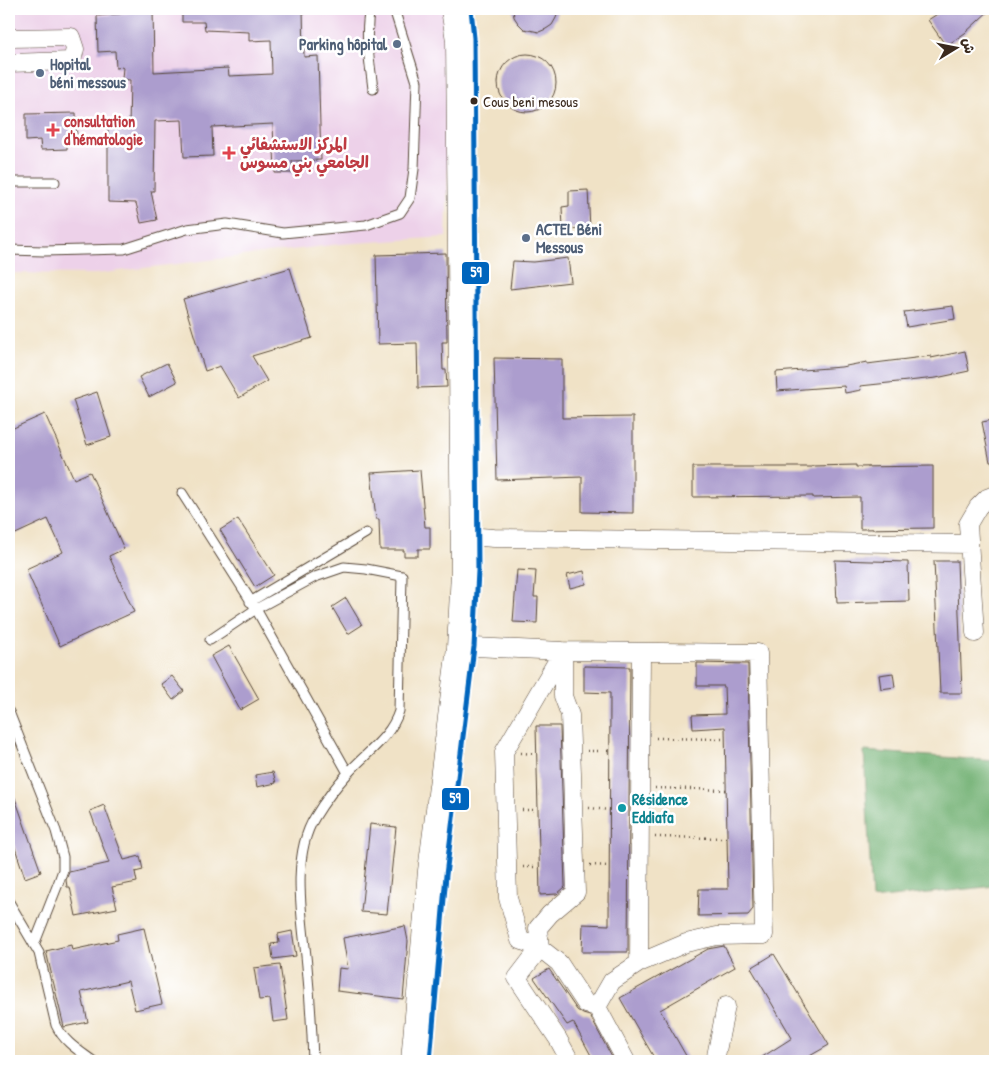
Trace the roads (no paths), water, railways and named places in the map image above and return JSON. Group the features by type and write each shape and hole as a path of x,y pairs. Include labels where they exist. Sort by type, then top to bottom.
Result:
{"main road":[{"path":"430,1061 446,875 474,647 478,581 472,537 460,40 455,9"},
{"path":"415,1061 432,870 461,648 465,573 472,537 474,38 471,9"}],"street":[{"path":"9,38 71,37 75,49 72,61 9,63"},
{"path":"975,633 968,524 978,507 987,498 995,496"},
{"path":"472,537 969,544"},
{"path":"474,647 563,651 758,653 764,935 717,936 686,943 639,963 612,981 597,1007"},
{"path":"563,651 563,696 570,715 576,892 550,914 538,928 540,948 517,978 558,1039 570,1061"},
{"path":"563,651 504,752 508,898 520,940 540,948 559,964 586,1004 597,1007 626,1061"},
{"path":"639,963 641,652"},
{"path":"714,1061 726,1006"}],"lane":[{"path":"370,9 367,23 367,43 373,89"},
{"path":"9,250 124,249 187,229 227,224 283,233 366,225 400,214 410,198 414,169 417,82 394,9"},
{"path":"9,182 55,182"},
{"path":"182,493 253,606 348,773"},
{"path":"210,640 253,606 366,533"},
{"path":"253,606 315,577 344,568 366,569 402,576 399,711 395,722 389,732 348,773 315,817 306,836 301,864 301,899 312,1022 312,1059"},
{"path":"9,712 56,831 63,857 63,870 34,945"},
{"path":"9,902 39,953 56,1025 60,1034 66,1041 93,1061"}],"place":[{"name":"Parking hôpital","path":"397,44"},
{"name":"Hopital béni messous","path":"40,73"},
{"name":"Cous beni mesous","path":"474,101"},
{"name":"consultation d'hématologie","path":"53,130"},
{"name":"المركز الاستشفائي الجامعي بني مسوس","path":"229,153"},
{"name":"ACTEL Béni Messous","path":"526,238"},
{"name":"Résidence Eddiafa","path":"622,808"}]}
